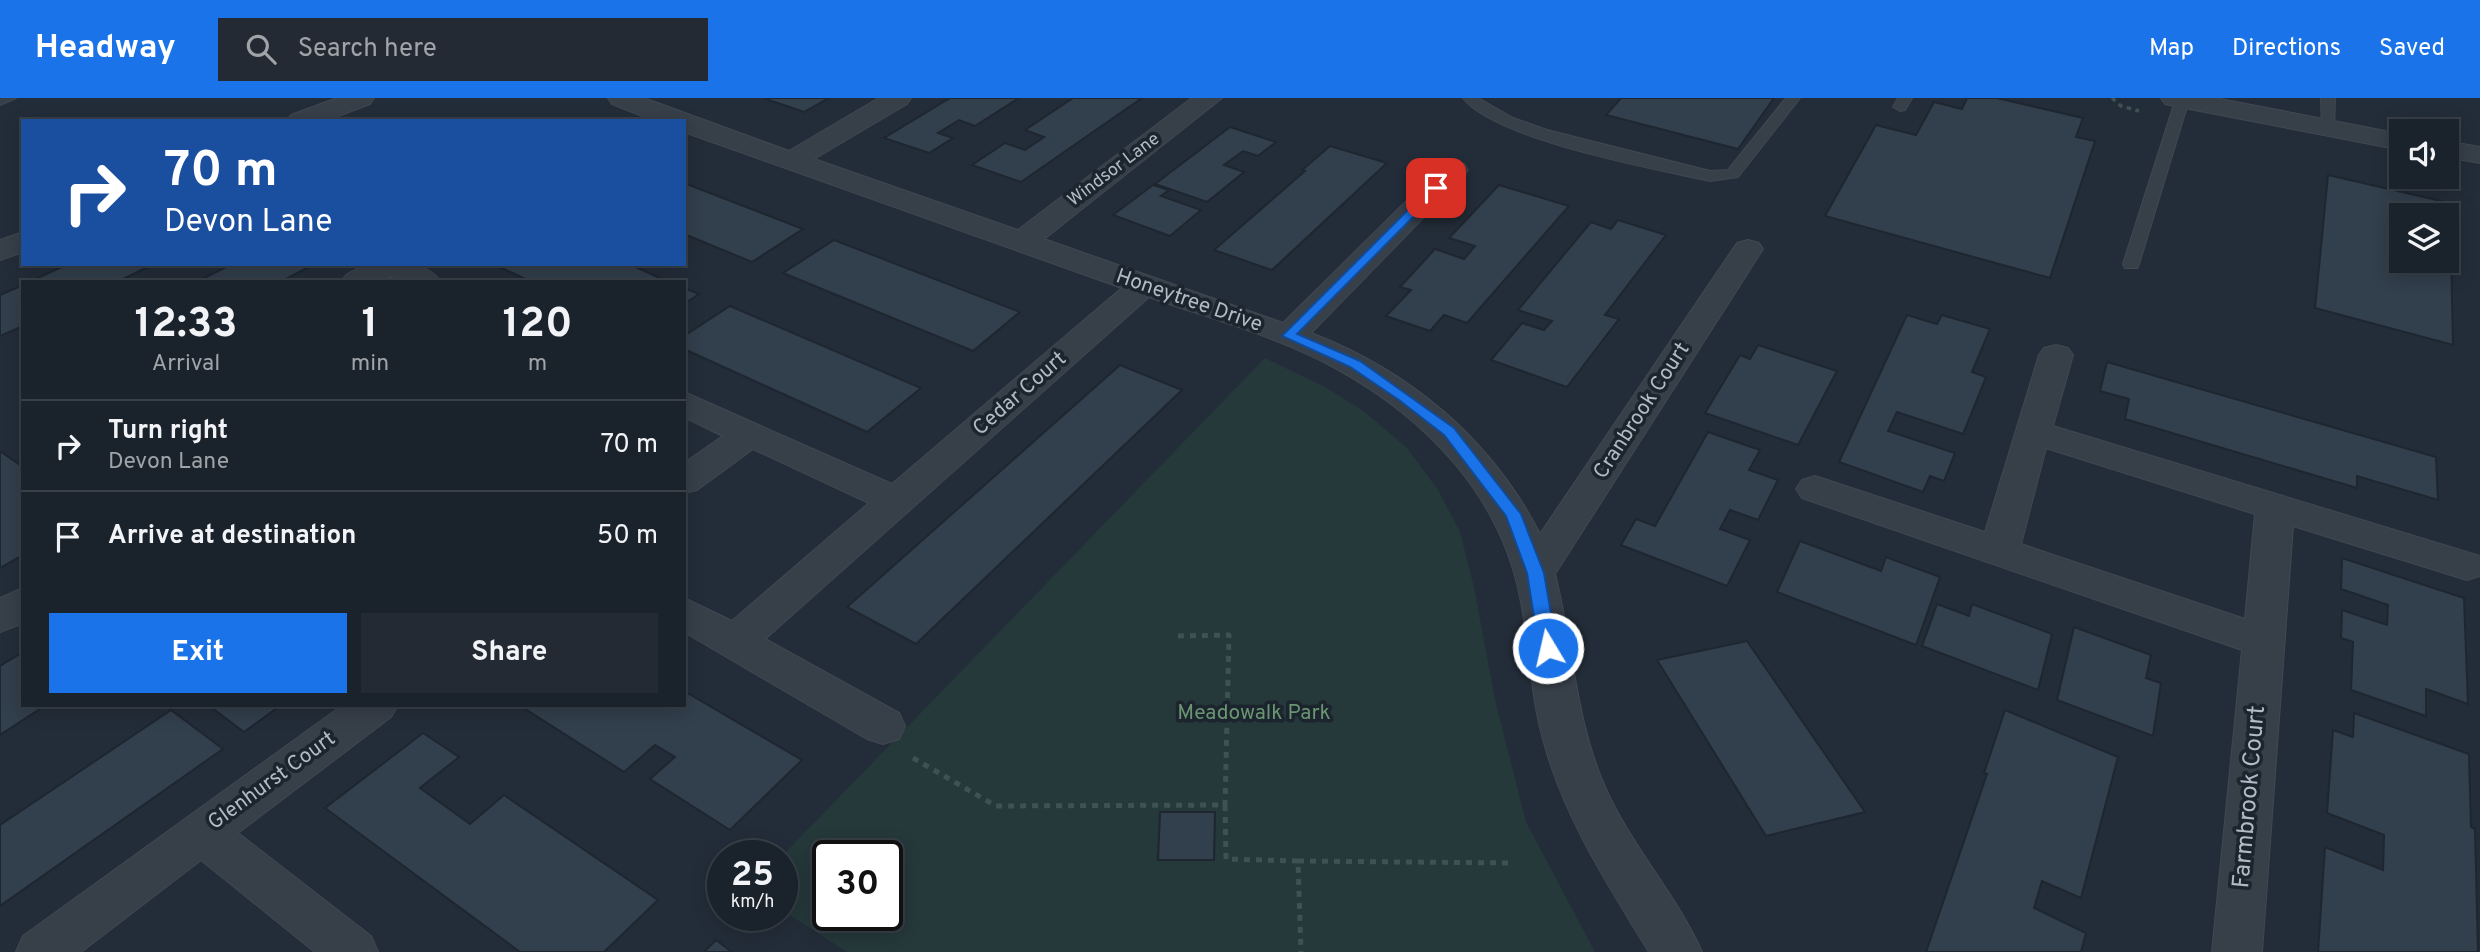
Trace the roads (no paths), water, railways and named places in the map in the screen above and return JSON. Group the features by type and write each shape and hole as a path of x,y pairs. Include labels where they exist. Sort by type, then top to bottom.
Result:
{"street":[{"path":"305,119 362,98"},
{"name":"Honeytree Drive","path":"621,98 671,119"},
{"path":"793,160 898,98"},
{"name":"Windsor Lane","path":"1020,243 1209,98"},
{"path":"2178,99 2389,140"},
{"name":"Honeytree Drive","path":"686,124 1289,336 1355,364 1449,432 1513,514 1535,573 1552,673 1571,761 1614,851 1676,952"},
{"path":"2459,151 2480,155"},
{"path":"1289,336 1454,170"},
{"path":"0,251 21,242"},
{"name":"Cranbrook Court","path":"1535,573 1748,249"},
{"path":"361,280 385,266"},
{"path":"393,266 421,280"},
{"name":"Cedar Court","path":"736,642 1143,286"},
{"path":"1999,551 2056,355"},
{"path":"686,404 897,501"},
{"path":"2033,432 2467,566"},
{"path":"686,480 750,434"},
{"path":"1815,489 2263,642"},
{"name":"Farmbrook Court","path":"2237,952 2274,507"},
{"path":"0,617 21,604"},
{"path":"686,614 883,726"},
{"name":"Glenhurst Court","path":"41,952 373,707"},
{"name":"Glenhurst Court","path":"202,833 354,952"}],"lane":[{"path":"0,101 9,98"},
{"path":"1470,98 1474,106 1505,121 1710,176 1733,174 1793,98"},
{"path":"2328,98 2329,129"},
{"path":"2131,264 2178,99"},
{"path":"2480,155 2480,165"}],"park label":[{"name":"Meadowalk Park","path":"1254,713"}]}
